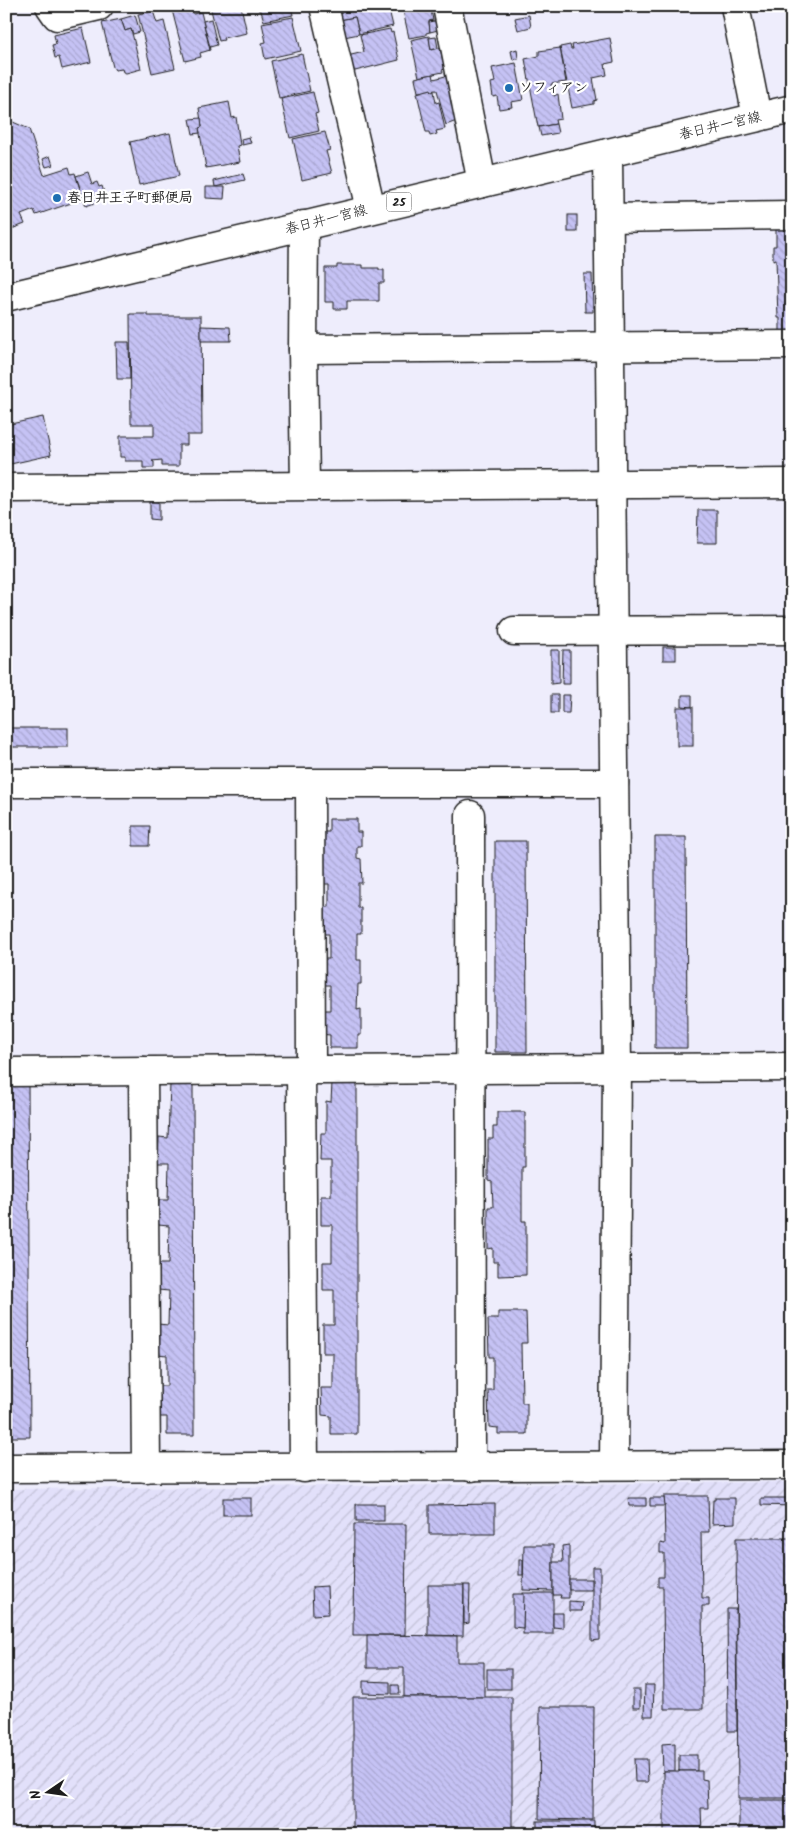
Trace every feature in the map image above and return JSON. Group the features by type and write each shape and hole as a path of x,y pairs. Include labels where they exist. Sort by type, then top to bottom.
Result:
{"street":[{"path":"50,6 57,16 99,6"},
{"path":"324,6 371,208"},
{"path":"447,6 482,183"},
{"path":"735,6 757,118"},
{"name":"春日井一宮線","path":"6,297 371,208 792,109"},
{"path":"608,153 617,1068 614,1465"},
{"path":"609,218 792,215"},
{"path":"304,225 303,348 306,486"},
{"path":"303,348 792,344"},
{"path":"6,488 792,483"},
{"path":"514,631 792,630"},
{"path":"6,783 614,783"},
{"path":"304,1468 310,783"},
{"path":"470,816 471,1468"},
{"path":"6,1072 792,1068"},
{"path":"143,1071 146,1468"},
{"path":"6,1468 471,1468 614,1465 792,1465"}],"shaded area":[{"path":"792,1482 792,1834 6,1834 6,1489"}],"building":[{"path":"171,6 191,6 193,14 201,12 210,50 200,53 201,57 185,61"},
{"path":"210,6 241,6 247,33 223,38 224,40 219,41"},
{"path":"258,6 291,6 293,15 264,21"},
{"path":"337,6 388,6 393,26 359,34 355,17 340,20"},
{"path":"402,6 430,6 433,20 429,21 430,32 426,33 426,35 409,38"},
{"path":"153,11 157,23 164,21 175,68 152,73 138,14"},
{"path":"135,15 140,32 133,34 131,29 125,31 121,19"},
{"path":"529,15 531,27 518,30 515,18"},
{"path":"293,17 301,51 265,59 262,43 266,42 262,23"},
{"path":"355,17 359,34 344,37 340,20"},
{"path":"121,19 125,31 131,29 141,69 126,73 122,69 115,70 113,67 102,23"},
{"path":"211,19 217,45 210,47 203,21"},
{"path":"444,19 446,28 430,32 429,22"},
{"path":"83,28 91,62 62,69 59,57 55,58 52,45 56,44 54,35"},
{"path":"390,29 391,33 393,32 399,60 351,72 347,56 364,52 360,35"},
{"path":"429,36 431,50 440,48 445,69 442,70 443,72 419,77 411,40"},
{"path":"436,37 438,48 431,50 429,38"},
{"path":"610,38 614,62 605,64 607,75 593,78 597,100 594,101 594,104 572,108 560,47 570,45 571,49 573,49 572,45"},
{"path":"560,48 566,82 551,84 554,96 558,94 561,119 555,120 556,124 538,127 525,59 539,56 539,51"},
{"path":"517,49 518,59 513,60 511,51"},
{"path":"302,54 310,91 279,98 271,61"},
{"path":"516,63 523,100 511,102 512,107 499,109 497,96 493,97 491,83 495,82 492,68"},
{"path":"433,74 434,79 453,74 462,119 446,125 437,90 418,92 415,78"},
{"path":"431,89 432,92 434,91 436,103 439,102 445,129 436,131 437,134 430,136 429,132 426,132 417,93"},
{"path":"313,92 318,113 315,114 319,131 290,138 281,99"},
{"path":"229,102 232,118 236,117 240,145 237,146 240,162 206,168 199,128 202,127 199,108"},
{"path":"201,118 202,127 199,128 200,133 193,134 190,119"},
{"path":"6,119 29,129 44,175 69,167 71,174 75,173 83,199 36,215 34,210 21,215 25,224 6,231"},
{"path":"556,124 558,133 541,136 539,127"},
{"path":"325,132 330,150 326,151 332,173 302,180 293,139"},
{"path":"170,133 179,176 139,185 130,142"},
{"path":"249,137 251,143 242,145 241,139"},
{"path":"50,156 53,165 46,167 43,159"},
{"path":"88,172 92,184 97,182 99,187 102,186 106,199 86,206 76,176"},
{"path":"243,174 245,180 215,187 214,181"},
{"path":"206,187 225,187 224,199 206,198"},
{"path":"568,215 577,215 577,232 568,232"},
{"path":"792,227 792,331 780,332 776,259 773,260 773,246 776,246 776,228"},
{"path":"337,265 363,265 363,268 379,268 379,270 384,270 384,283 379,283 379,301 347,301 347,309 334,309 334,302 325,302 325,268 337,268"},
{"path":"584,274 592,274 593,312 585,312"},
{"path":"130,314 201,316 202,435 187,435 187,445 179,445 179,466 162,466 162,460 152,461 154,462 154,468 143,468 143,461 125,461 125,457 120,457 120,436 154,436 154,424 131,424"},
{"path":"201,326 230,327 231,341 201,341"},
{"path":"116,342 129,342 130,379 117,379"},
{"path":"43,417 51,455 6,465 6,425"},
{"path":"150,502 159,502 159,520 150,519"},
{"path":"698,510 717,510 717,543 697,543"},
{"path":"663,647 676,647 676,660 663,660"},
{"path":"551,650 559,650 559,683 551,684"},
{"path":"563,650 570,650 570,684 562,684"},
{"path":"551,695 558,695 558,713 551,713"},
{"path":"562,695 570,695 569,713 562,713"},
{"path":"682,695 692,695 692,707 682,706"},
{"path":"677,707 693,707 693,746 677,746"},
{"path":"6,728 68,728 68,747 6,747"},
{"path":"329,819 357,819 357,832 361,832 361,846 357,846 357,858 361,859 362,883 358,883 358,908 361,908 361,934 357,934 357,960 361,960 361,984 358,984 357,1010 361,1009 361,1035 358,1035 358,1048 330,1048 330,1035 320,1034 320,1010 330,1010 330,985 320,985 320,959 329,959 329,934 320,934 319,907 329,907 329,884 320,884 320,857 324,857 324,832 329,832"},
{"path":"133,826 150,826 149,846 133,846"},
{"path":"655,837 686,837 687,1048 655,1048"},
{"path":"495,841 526,841 527,1052 495,1052"},
{"path":"332,1083 357,1083 357,1434 331,1434 331,1416 322,1415 321,1388 333,1388 333,1353 323,1353 323,1325 334,1325 334,1290 323,1290 323,1262 332,1262 332,1225 321,1225 321,1196 331,1196 331,1161 320,1161 321,1133 326,1133 326,1101 331,1102"},
{"path":"6,1084 28,1084 30,1437 6,1437"},
{"path":"170,1085 193,1085 194,1435 167,1435 167,1417 157,1417 157,1386 167,1386 167,1355 157,1354 158,1324 168,1325 169,1291 158,1290 159,1264 168,1264 169,1226 158,1225 159,1200 168,1200 169,1163 158,1163 159,1137 168,1138"},
{"path":"497,1112 525,1112 525,1167 522,1167 522,1221 526,1221 526,1275 498,1276 498,1262 493,1262 493,1248 488,1249 488,1207 493,1207 492,1182 488,1181 488,1139 493,1139 493,1127 497,1127"},
{"path":"498,1312 526,1312 527,1343 521,1343 522,1403 527,1403 527,1434 498,1434 498,1428 489,1427 488,1390 493,1390 493,1357 489,1357 488,1319 498,1319"},
{"path":"664,1496 708,1496 709,1532 701,1532 702,1598 709,1598 709,1606 702,1606 703,1709 664,1709 663,1587 658,1587 658,1577 664,1577 664,1553 660,1553 660,1543 665,1544"},
{"path":"223,1498 251,1498 251,1515 223,1515"},
{"path":"628,1498 646,1498 646,1506 629,1506"},
{"path":"650,1498 664,1498 665,1506 650,1506"},
{"path":"715,1498 735,1498 735,1523 712,1524 713,1500"},
{"path":"761,1498 792,1498 792,1506 761,1505"},
{"path":"356,1504 384,1504 384,1521 356,1521"},
{"path":"495,1504 495,1534 429,1534 429,1505"},
{"path":"354,1524 406,1524 405,1635 353,1635"},
{"path":"736,1538 792,1538 792,1798 738,1798"},
{"path":"524,1545 553,1545 553,1591 523,1590"},
{"path":"569,1545 569,1598 560,1598 561,1595 553,1595 553,1562 563,1562 562,1546"},
{"path":"519,1560 523,1560 523,1575 519,1575"},
{"path":"592,1567 600,1567 600,1640 592,1641"},
{"path":"569,1579 591,1579 591,1590 569,1590"},
{"path":"428,1585 464,1585 463,1636 428,1635"},
{"path":"464,1585 470,1585 469,1623 464,1624"},
{"path":"327,1586 328,1614 313,1615 312,1587"},
{"path":"523,1593 553,1593 553,1634 523,1634"},
{"path":"513,1594 524,1594 523,1628 513,1627"},
{"path":"569,1601 582,1602 581,1611 569,1611"},
{"path":"727,1609 736,1609 737,1731 728,1731"},
{"path":"553,1613 563,1613 563,1628 553,1627"},
{"path":"367,1635 457,1636 457,1662 484,1662 484,1697 404,1697 404,1668 367,1668"},
{"path":"487,1669 511,1669 511,1689 487,1689"},
{"path":"363,1681 390,1682 390,1694 363,1693"},
{"path":"392,1685 399,1685 400,1694 392,1694"},
{"path":"645,1685 654,1685 653,1716 644,1716"},
{"path":"633,1690 640,1690 640,1708 633,1708"},
{"path":"353,1697 512,1697 512,1834 350,1834 350,1827 353,1827"},
{"path":"540,1707 594,1707 593,1820 539,1819"},
{"path":"675,1743 675,1771 664,1771 663,1773 662,1744"},
{"path":"679,1755 697,1755 697,1771 679,1771"},
{"path":"634,1759 647,1759 648,1782 635,1782"},
{"path":"664,1771 702,1771 702,1779 707,1780 708,1808 701,1808 702,1834 664,1834"},
{"path":"739,1800 792,1800 792,1834 739,1834"},
{"path":"537,1821 594,1821 594,1834 537,1834"},
{"path":"512,1826 515,1826 515,1834 512,1834"}],"place":[{"name":"ソフィアン","path":"509,88"},
{"name":"春日井王子町郵便局","path":"57,198"}]}
